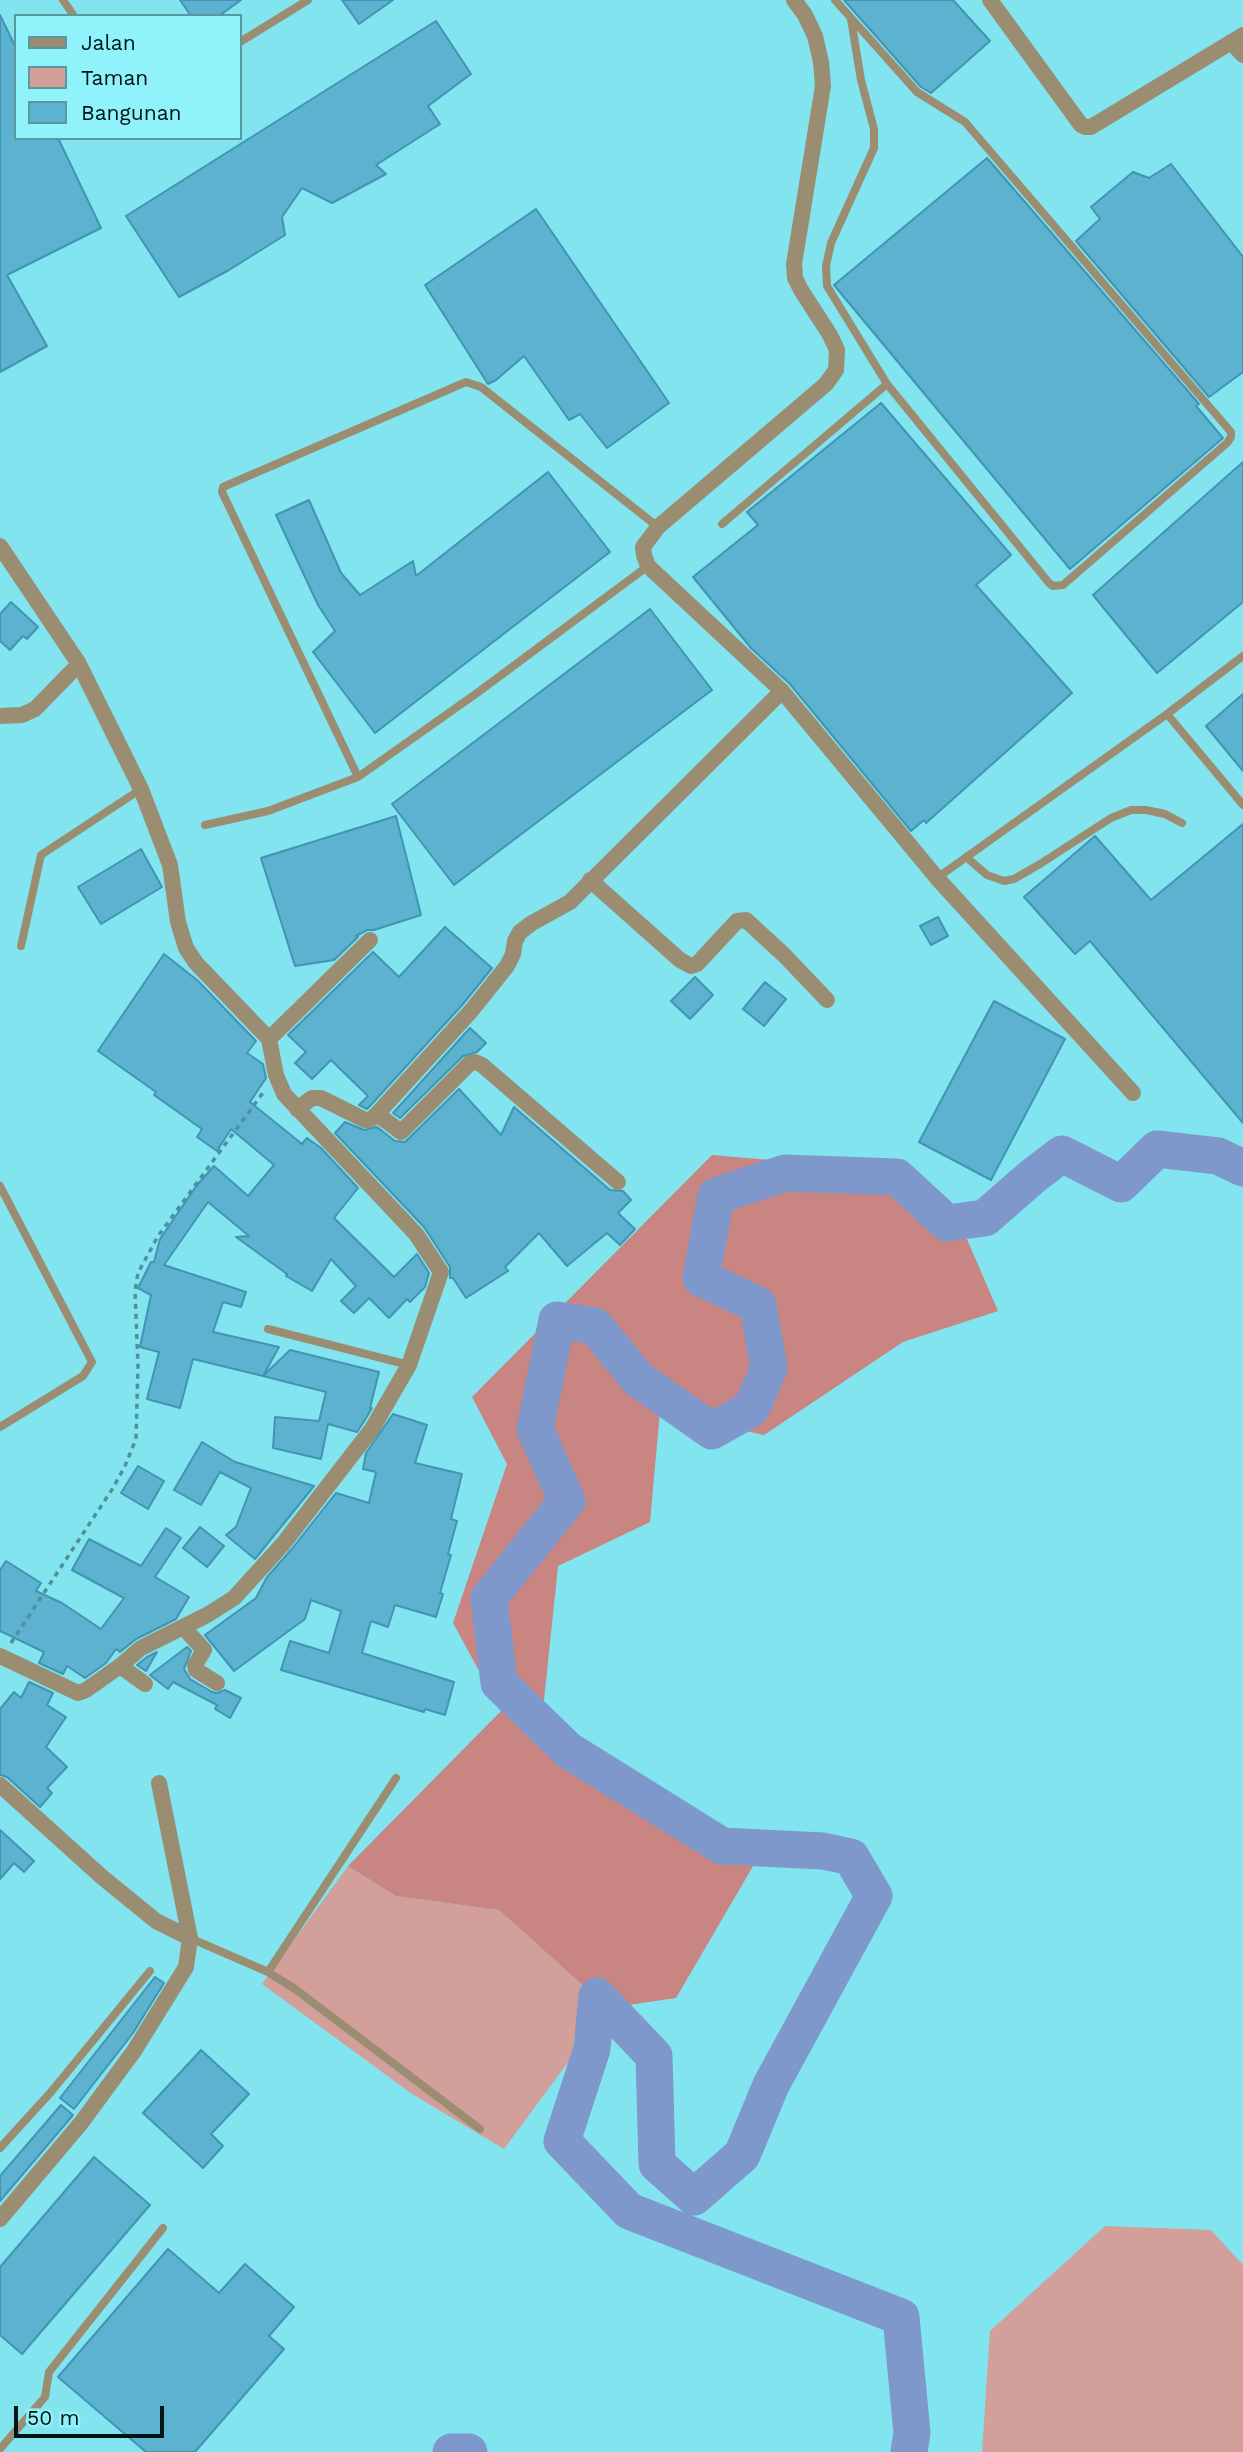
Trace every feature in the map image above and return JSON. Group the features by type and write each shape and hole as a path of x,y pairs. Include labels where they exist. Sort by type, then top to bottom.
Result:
{"street":[{"path":"794,0 815,36 823,86 794,264 795,278 837,350 836,370 826,384 658,527 643,547 648,566 782,691 937,878 1133,1093"},
{"path":"990,0 1081,125 1086,127 1091,127 1237,38 1243,55"},
{"path":"0,546 79,664 141,789 170,865 178,922 186,948 196,963 269,1039 279,1085 297,1109 416,1234 440,1269 441,1276 409,1365 372,1429 257,1575 234,1598 184,1628 163,1635 141,1648 120,1667 78,1693 1,1658"},
{"path":"0,716 22,715 35,709 79,664"},
{"path":"297,1109 312,1098 321,1098 365,1119 377,1114 471,1011 507,966 520,932 570,902 782,691"},
{"path":"590,880 680,960 691,966 697,964 737,921 746,920 827,1000"},
{"path":"269,1039 370,940"},
{"path":"377,1114 401,1132 470,1063 475,1062 482,1065 618,1182"},
{"path":"184,1628 204,1650 195,1665 196,1670 217,1683"},
{"path":"120,1667 145,1684"},
{"path":"0,2219 81,2123 134,2051 186,1967 190,1938 159,1783"},
{"path":"0,1785 102,1877 156,1921 190,1938"}],"lane":[{"path":"242,41 308,0"},
{"path":"835,0 917,92 965,122 1229,427 1231,437 1227,443 1062,585 1053,586 887,384 827,286 826,265 831,243 874,148 874,129 861,80 851,19"},
{"path":"358,777 222,492 223,486 466,382 481,387 658,527"},
{"path":"722,524 887,384"},
{"path":"205,825 268,811 358,777 648,566"},
{"path":"937,878 1167,714 1243,656"},
{"path":"1167,714 1243,805"},
{"path":"21,946 41,855 141,789"},
{"path":"966,857 987,875 1004,881 1014,879 1111,818 1131,810 1165,814 1182,823"},
{"path":"0,1186 92,1363 83,1376 0,1427"},
{"path":"268,1329 409,1365"},
{"path":"268,1972 396,1778"},
{"path":"190,1938 268,1972 295,1989 480,2129"},
{"path":"0,2148 51,2092 150,1971"},
{"path":"0,2449 45,2397 49,2372 163,2228"}],"path":[{"path":"1,1658 113,1488 135,1439 138,1365 135,1291 138,1273 158,1236 276,1075"}],"green space":[{"path":"348,1866 396,1896 499,1910 608,2008 504,2149 412,2094 262,1984"},
{"path":"1105,2226 1211,2230 1243,2265 1243,2452 982,2452 990,2331"}],"shaded area":[{"path":"712,1155 912,1172 956,1214 998,1311 903,1342 764,1435 660,1411 650,1522 558,1566 542,1719 759,1856 676,1998 608,2008 499,1910 396,1896 348,1866 501,1711 453,1623 507,1464 472,1397"}],"building":[{"path":"180,0 241,0 222,14 190,14"},
{"path":"342,0 393,0 359,24"},
{"path":"844,0 953,0 990,41 931,93 921,87"},
{"path":"0,15 14,44 14,140 59,140 101,228 7,275 47,346 0,372"},
{"path":"436,21 471,74 428,106 440,124 376,165 386,174 332,203 302,188 282,217 285,235 179,297 126,216"},
{"path":"987,158 1199,404 1196,406 1223,438 1070,569 834,285"},
{"path":"1171,164 1243,257 1243,372 1209,397 1076,241 1100,219 1091,207 1133,172 1149,178"},
{"path":"536,209 669,403 607,448 580,414 569,420 524,356 488,384 425,285"},
{"path":"881,403 1011,555 976,585 1072,693 926,823 924,820 911,831 790,684 751,648 693,577 758,525 747,512"},
{"path":"1243,462 1243,602 1157,673 1093,595"},
{"path":"548,472 610,552 375,733 313,652 335,631 318,605 276,515 309,500 341,573 360,595 413,561 416,576"},
{"path":"11,602 38,627 27,639 23,636 10,650 0,641 0,614"},
{"path":"650,609 712,690 454,885 392,804"},
{"path":"1243,694 1243,771 1206,726"},
{"path":"396,816 421,915 367,930 356,936 358,937 334,960 295,966 261,858"},
{"path":"1243,824 1243,1123 1090,941 1075,954 1024,897 1095,836 1151,900"},
{"path":"141,849 162,887 101,924 78,887"},
{"path":"938,917 948,936 931,945 920,926"},
{"path":"445,927 492,968 463,1004 367,1109 359,1105 368,1096 331,1060 312,1079 295,1063 306,1052 288,1035 373,952 399,977"},
{"path":"164,954 197,980 256,1041 247,1053 263,1064 266,1078 250,1102 302,1144 307,1138 321,1148 358,1188 334,1218 394,1277 417,1254 429,1273 425,1287 410,1302 407,1299 389,1318 369,1298 354,1313 341,1301 356,1286 331,1259 312,1291 286,1276 287,1274 236,1237 249,1236 208,1202 164,1265 246,1292 241,1307 223,1302 213,1332 279,1347 263,1376 193,1359 180,1408 147,1399 159,1352 140,1347 151,1295 138,1288 151,1262 154,1262 160,1239 197,1185 214,1166 248,1196 274,1165 231,1129 217,1151 197,1137 202,1129 98,1051"},
{"path":"695,977 713,995 690,1019 671,1001"},
{"path":"765,982 786,999 764,1026 743,1009"},
{"path":"994,1001 1065,1039 991,1180 919,1142"},
{"path":"470,1028 486,1043 477,1052 463,1056 400,1118 393,1113"},
{"path":"459,1089 501,1135 514,1107 610,1190 623,1191 631,1200 618,1213 635,1229 620,1245 607,1233 567,1266 539,1233 505,1267 508,1271 466,1298 453,1278 450,1278 450,1267 424,1227 335,1133 345,1122 364,1130 377,1127 395,1141 405,1142"},
{"path":"290,1350 379,1372 372,1408 357,1432 328,1424 321,1459 273,1448 275,1417 319,1421 326,1392 263,1376"},
{"path":"393,1414 427,1425 415,1463 462,1474 451,1519 457,1521 436,1617 395,1605 388,1627 371,1621 362,1653 454,1682 445,1715 425,1709 424,1712 281,1670 290,1641 329,1653 341,1611 311,1600 305,1619 234,1671 205,1635 256,1598 267,1577 336,1493 369,1503 376,1472 363,1469 366,1453"},
{"path":"202,1442 235,1462 314,1486 255,1559 226,1535 236,1527 251,1488 220,1472 201,1505 174,1490"},
{"path":"138,1466 164,1481 148,1509 121,1493"},
{"path":"200,1527 224,1546 207,1567 183,1548"},
{"path":"166,1528 181,1538 155,1577 189,1597 176,1619 136,1639 120,1652 116,1649 106,1663 85,1678 67,1666 63,1674 39,1663 44,1652 0,1631 0,1570 6,1561 41,1583 36,1591 62,1603 101,1629 124,1598 72,1570 89,1539 141,1566"},
{"path":"187,1647 191,1651 184,1669 190,1679 212,1692 225,1690 241,1698 230,1718 215,1709 217,1705 173,1682 168,1689 150,1675"},
{"path":"157,1652 146,1671 137,1665 147,1657"},
{"path":"29,1682 53,1693 47,1705 66,1717 46,1747 67,1767 47,1788 52,1793 40,1807 7,1777 0,1775 0,1709 14,1692 21,1698"},
{"path":"0,1830 34,1861 24,1872 14,1863 0,1879"},
{"path":"155,1977 164,1983 133,2033 74,2109 60,2098"},
{"path":"201,2050 249,2094 211,2134 223,2146 203,2168 143,2113"},
{"path":"61,2105 73,2115 0,2201 0,2176"},
{"path":"94,2157 150,2205 22,2354 0,2335 0,2267"},
{"path":"168,2249 219,2293 245,2264 294,2307 269,2336 284,2349 195,2452 146,2452 58,2377"}],"waterway":[{"path":"909,2452 912,2433 901,2317 629,2211 562,2141 592,2049 597,1996 654,2056 657,2164 694,2197 742,2155 771,2085 874,1896 851,1857 823,1851 722,1846 568,1750 499,1683 489,1598 567,1501 535,1429 557,1320 595,1326 638,1379 712,1431 751,1409 769,1368 758,1305 701,1278 716,1196 785,1173 897,1177 947,1223 985,1218 1062,1154 1121,1184 1157,1149 1218,1156 1243,1168"},
{"path":"451,2452 469,2452"}]}
